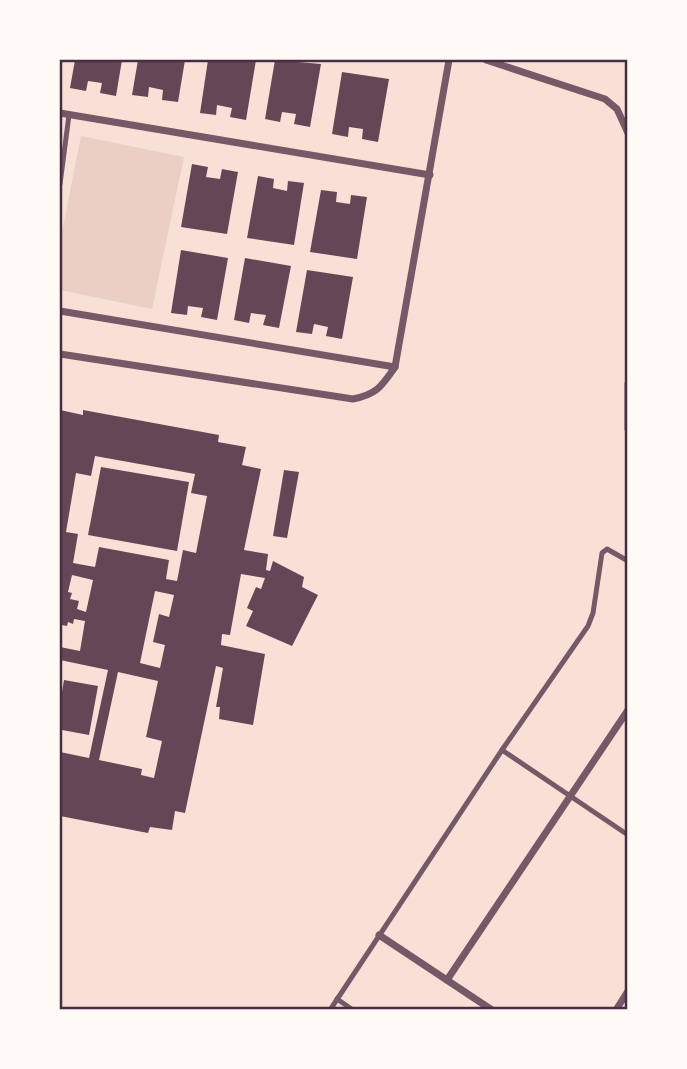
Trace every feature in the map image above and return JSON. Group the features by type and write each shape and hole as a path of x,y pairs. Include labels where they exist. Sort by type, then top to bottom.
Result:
{"street":[{"path":"60,354 353,399 371,395 395,367 449,60"},
{"path":"486,60 605,99 617,109 628,133"},
{"path":"60,113 430,175"},
{"path":"60,311 395,367"},
{"path":"628,384 628,429"},
{"path":"447,980 628,710"},
{"path":"379,935 492,1010"},
{"path":"615,1010 628,991"}],"lane":[{"path":"60,184 69,115"},
{"path":"330,1010 502,750 588,626 593,613 601,553 607,549 628,561"},
{"path":"502,750 628,835"},
{"path":"337,999 354,1010"}],"shaded area":[{"path":"81,136 184,157 152,309 60,290 60,242"}],"building":[{"path":"75,60 122,60 116,96 100,93 102,83 88,81 86,91 70,88"},
{"path":"138,60 185,60 178,102 162,100 163,90 149,87 148,97 132,95"},
{"path":"208,60 256,60 246,120 230,117 232,108 217,105 216,115 200,113"},
{"path":"275,60 321,64 310,127 294,124 296,114 282,112 280,122 265,119"},
{"path":"342,72 389,79 378,142 362,139 363,129 349,127 348,137 332,134"},
{"path":"192,164 208,167 206,177 220,179 222,169 238,172 227,234 181,227"},
{"path":"258,176 274,179 273,188 287,191 288,181 304,183 294,245 247,238"},
{"path":"321,190 337,192 336,202 350,204 351,195 367,197 357,259 310,252"},
{"path":"181,250 228,258 217,320 201,317 203,308 188,306 187,315 171,313"},
{"path":"245,258 291,266 279,328 263,325 266,315 251,313 249,323 234,320"},
{"path":"307,270 353,277 342,339 326,336 328,327 314,324 312,334 296,332"},
{"path":"60,410 83,415 83,410 219,435 218,442 246,447 242,465 261,469 244,550 268,554 266,570 270,571 273,561 304,577 302,587 318,595 292,646 246,626 253,611 247,608 256,587 261,589 265,578 241,574 230,635 222,634 221,645 265,654 253,725 219,719 220,707 216,707 223,668 216,666 185,813 175,811 172,830 150,827 148,833 60,816 60,752 89,758 108,670 60,660 60,647 80,651 85,621 74,619 73,624 68,622 67,626 62,625 60,632","holes":["95,456 195,474 191,493 207,496 196,553 183,550 177,581 166,579 169,560 99,547 95,567 73,563 78,534 66,532 76,473 91,476","72,575 93,580 86,612 77,609 79,601 70,599 72,593 68,592","155,591 174,595 169,617 159,614 153,642 165,645 160,668 140,663","118,672 158,681 146,737 162,741 154,778 141,775 142,769 99,760"]},
{"path":"101,467 189,482 177,551 88,535"},
{"path":"284,470 299,472 287,538 273,536"},
{"path":"64,680 98,686 89,735 62,730 60,739 60,704"}]}
